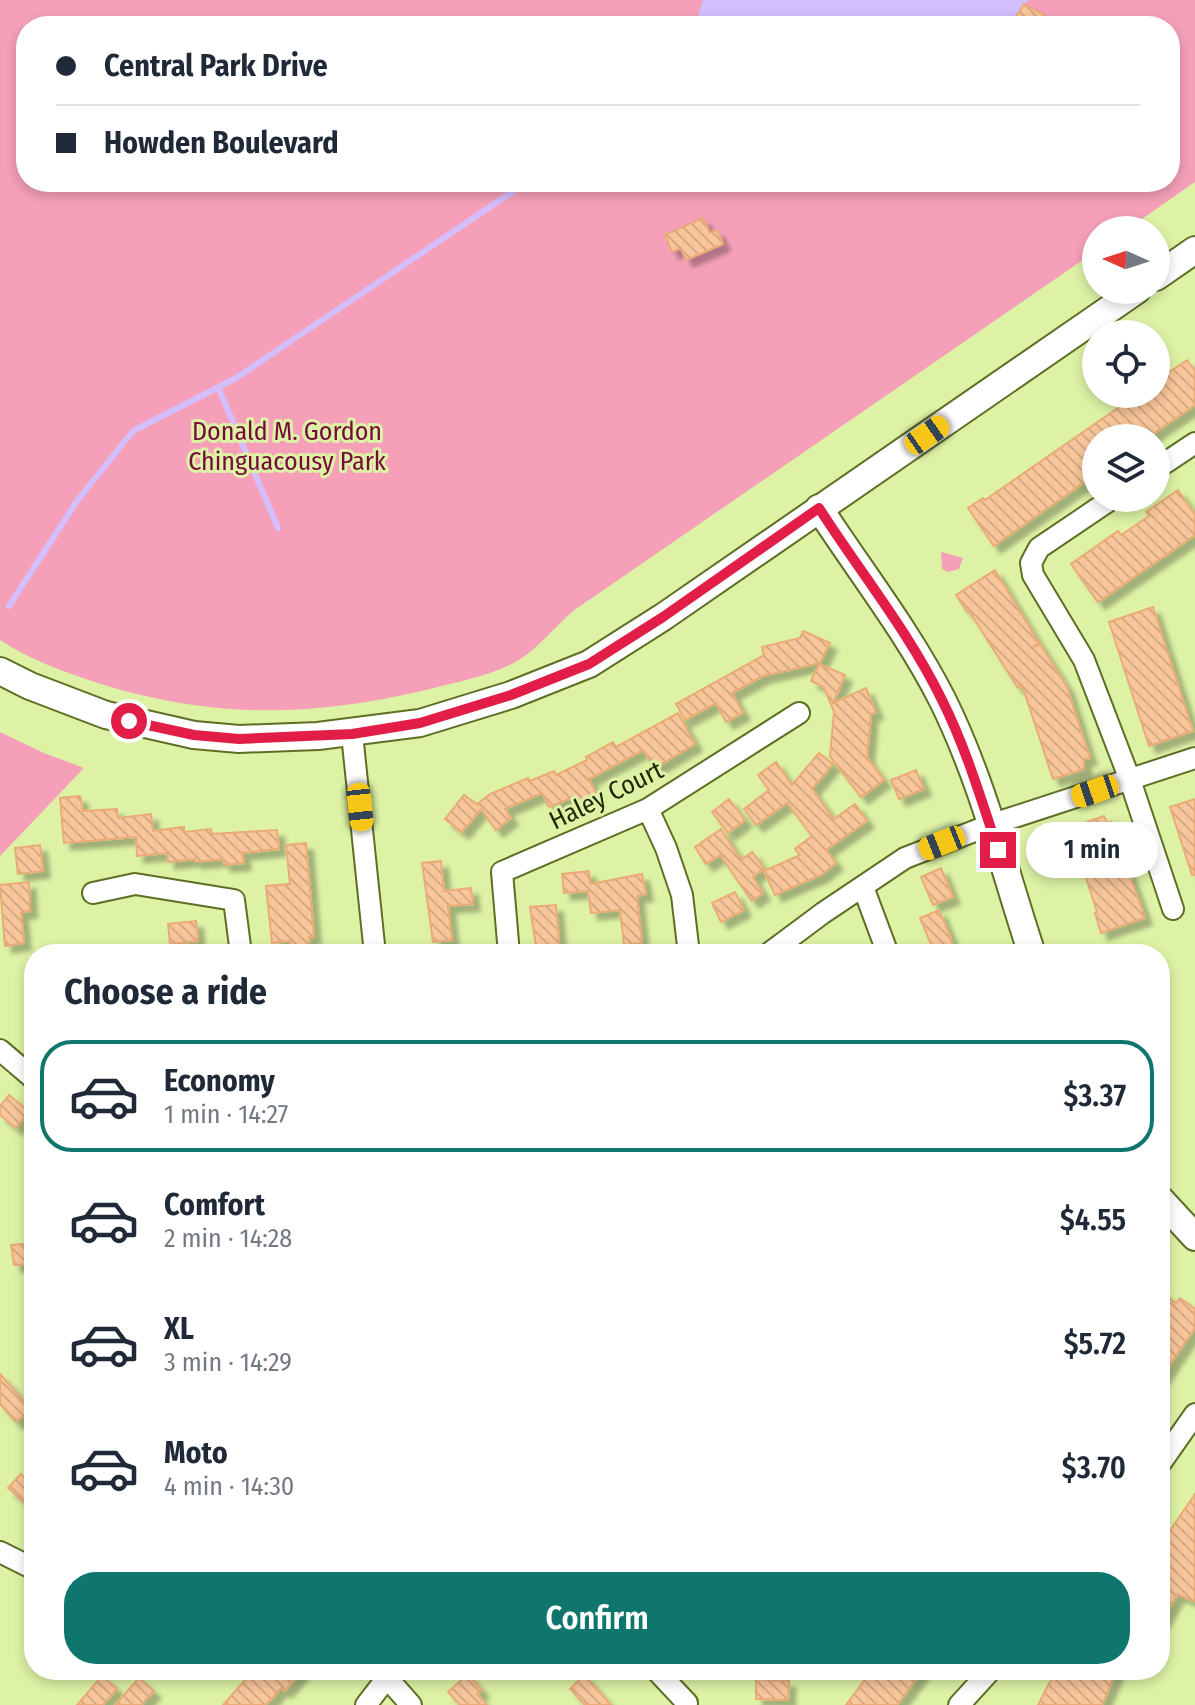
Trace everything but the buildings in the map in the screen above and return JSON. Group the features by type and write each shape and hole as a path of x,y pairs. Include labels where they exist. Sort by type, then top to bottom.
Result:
{"street":[{"path":"1170,267 1195,250"},
{"path":"0,671 106,715 194,735 239,739 352,734 420,723 511,695 589,664 663,617 1117,304"},
{"path":"1170,460 1195,443"},
{"path":"819,508 915,651 942,700 965,752 1029,944"},
{"path":"1092,512 1039,548 1031,563 1033,575 1084,660 1130,780 1173,909"},
{"name":"Haley Court","path":"508,944 502,872 648,809 799,713"},
{"path":"352,734 374,944"},
{"path":"781,944 905,858 990,825 1195,758"},
{"path":"648,809 666,848 682,895 688,944"},
{"path":"93,893 135,884 234,900 240,944"},
{"path":"863,887 884,944"},
{"path":"0,1050 24,1070"},
{"path":"1170,1210 1195,1237"},
{"path":"1170,1450 1195,1414"},
{"path":"0,1552 24,1564"},
{"path":"366,1705 385,1680"},
{"path":"394,1680 411,1705"},
{"path":"665,1680 687,1703"},
{"path":"959,1705 982,1680"}],"green space":[{"name":"Donald M. Gordon Chinguacousy Park","path":"0,0 1195,0 1195,182 1146,216 1082,216 1082,261 573,611 526,656 497,670 426,690 384,699 302,709 263,710 183,704 62,671 0,640"},
{"path":"941,552 963,558 959,569 948,572 942,569"},
{"path":"0,732 84,768 0,856"}],"shaded area":[{"path":"703,0 1028,0 1019,16 698,16"}],"waterway":[{"path":"9,606 77,501 133,431 236,378 512,192"},
{"path":"218,387 278,528"}],"route":[{"path":"129,721 194,735 239,739 352,734 420,723 511,695 589,664 663,617 819,508 915,651 942,700 965,752 998,850"}]}
